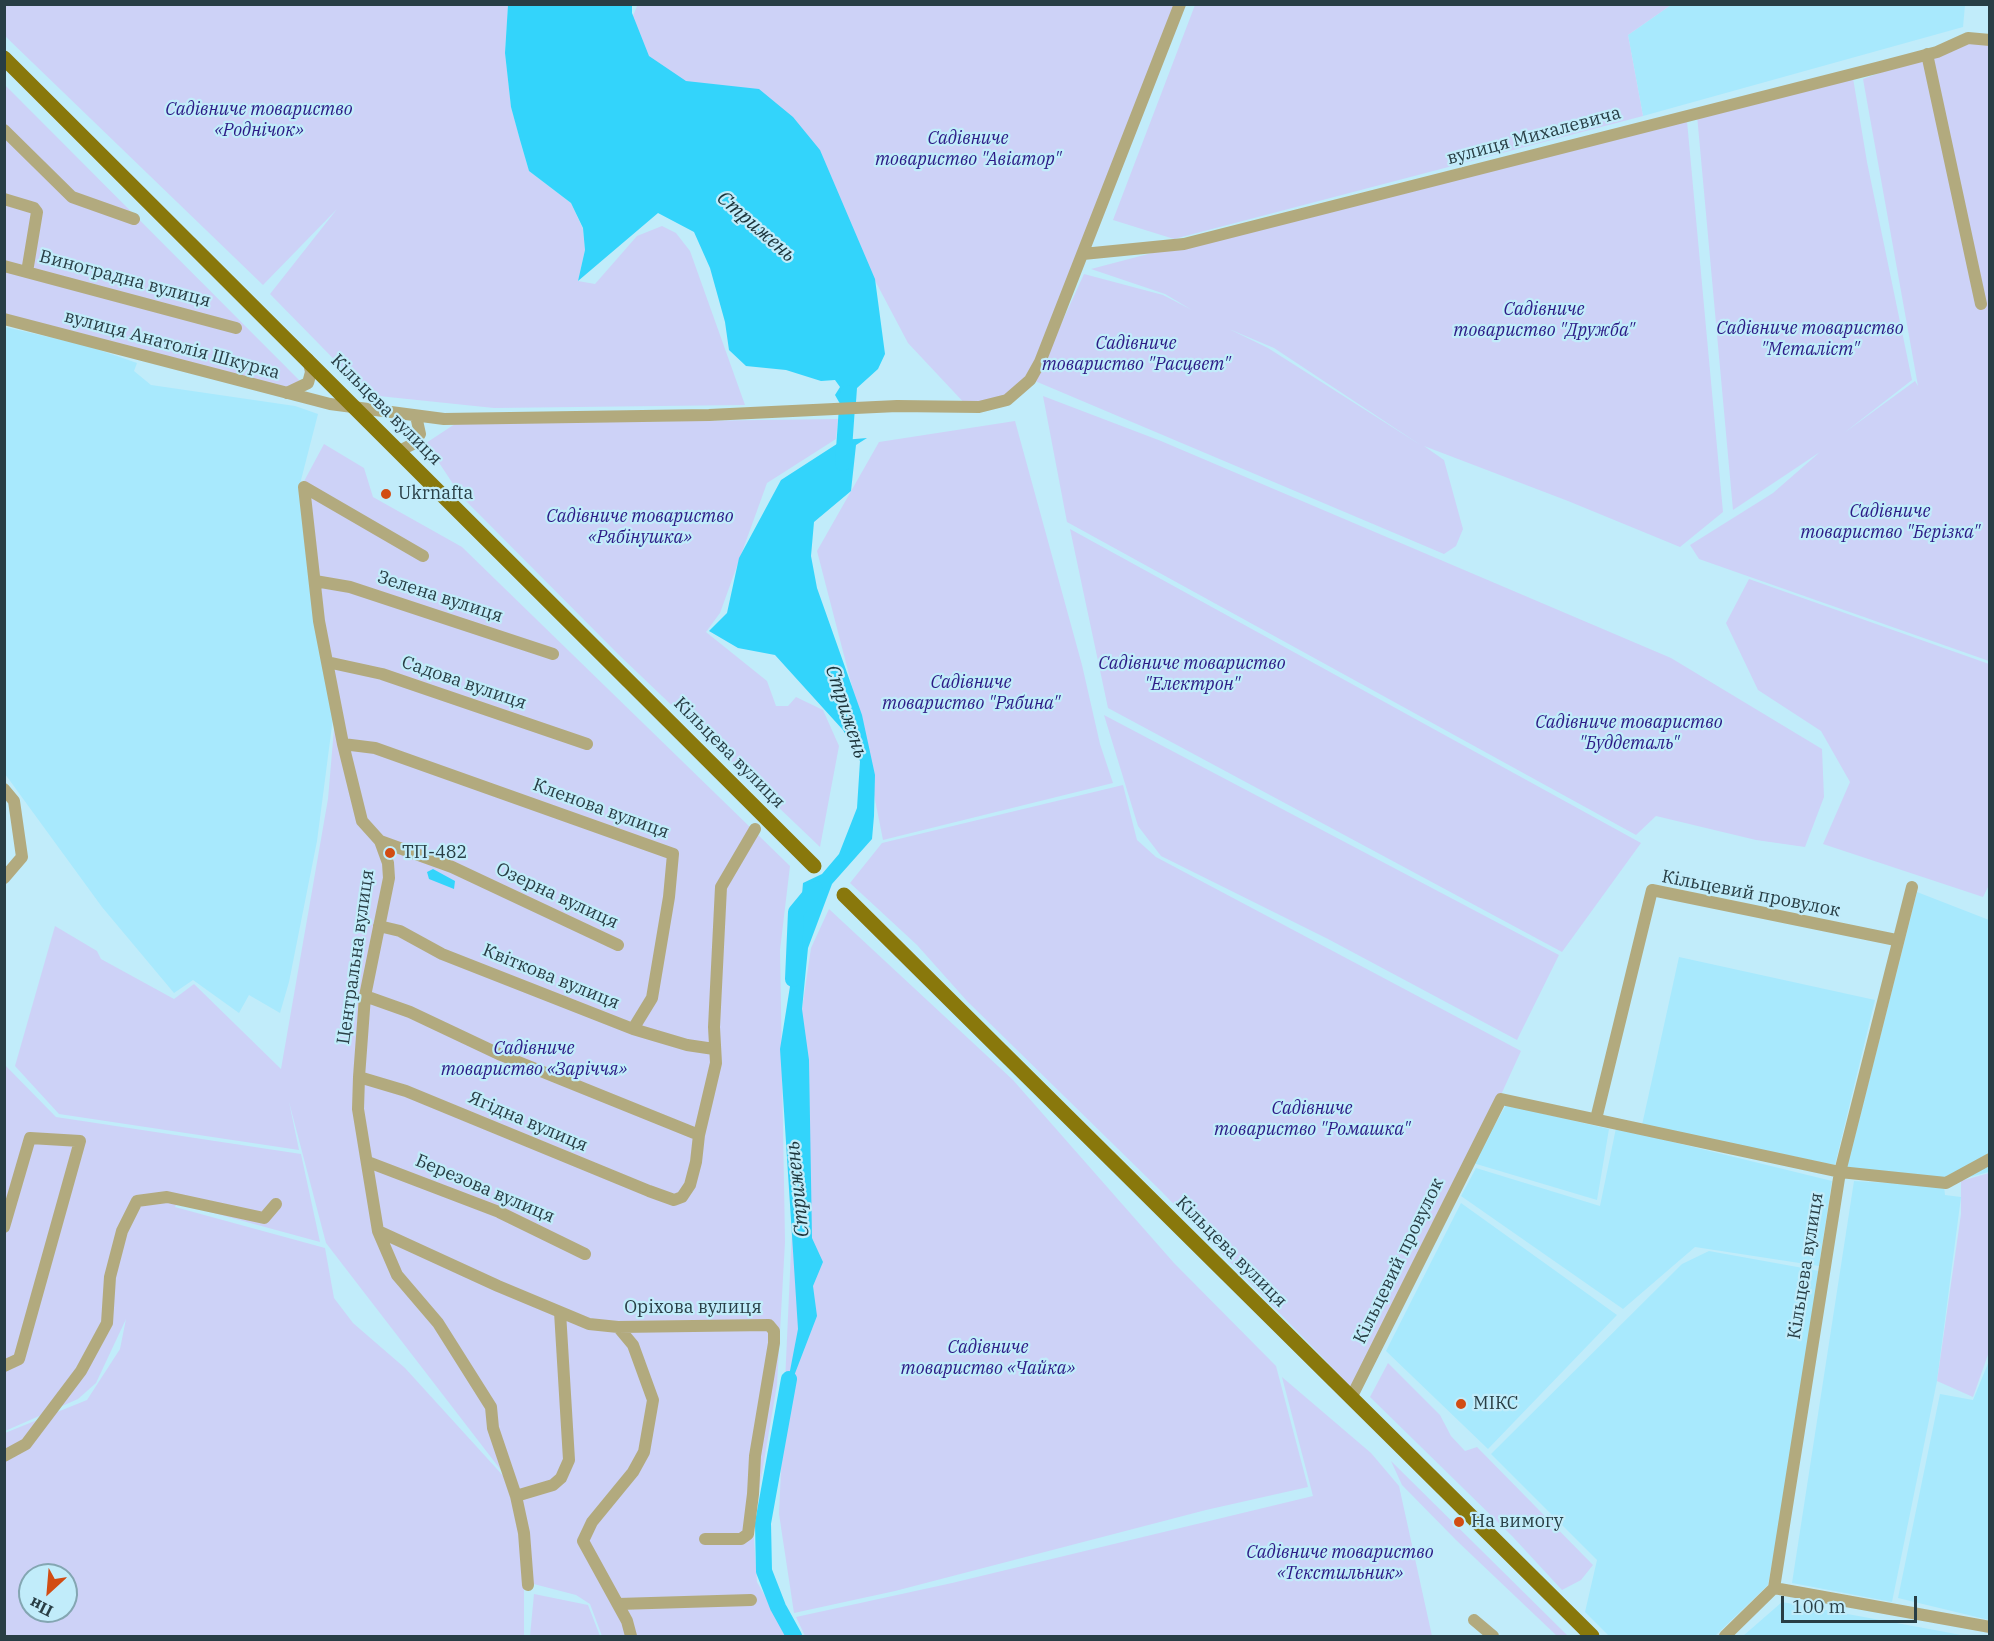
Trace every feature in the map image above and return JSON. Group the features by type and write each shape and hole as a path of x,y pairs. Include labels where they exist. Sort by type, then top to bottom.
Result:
{"main road":[{"name":"Кільцева вулиця","path":"8,64 303,354 352,406 814,866"},
{"name":"Кільцева вулиця","path":"843,895 1592,1636"}],"street":[{"name":"вулиця Анатолія Шкурка","path":"4,319 330,404 444,419 709,415 870,408 979,407 1007,400 1030,380 1040,362 1180,4"},
{"name":"вулиця Михалевича","path":"1083,254 1184,244 1927,54 1968,38 1989,40"},
{"path":"1927,54 1983,284 1981,304"},
{"path":"4,130 72,197 134,219"},
{"path":"4,199 34,208 37,212 27,272"},
{"name":"Виноградна вулиця","path":"4,266 236,328"},
{"path":"286,393 306,387 310,378 309,360 303,354"},
{"path":"416,416 420,434"},
{"path":"399,451 413,444 420,434 444,419"},
{"name":"Центральна вулиця","path":"423,556 304,487 319,621 343,744 362,821 380,841 388,863 388,878 365,996 358,1109 378,1231 397,1275 438,1323 491,1407 493,1428 516,1496 524,1533 528,1585"},
{"name":"Зелена вулиця","path":"315,581 350,587 553,654"},
{"name":"Садова вулиця","path":"327,662 382,674 587,744"},
{"name":"Кленова вулиця","path":"343,744 375,748 673,854 669,897 652,998 633,1029"},
{"path":"4,789 14,801 22,857 4,878"},
{"path":"365,996 410,1012 501,1055 699,1135 714,1071 721,887 754,829"},
{"name":"Озерна вулиця","path":"380,841 462,872 618,945"},
{"name":"Кільцева вулиця","path":"1774,1588 1840,1172 1896,940 1912,887"},
{"name":"Кільцевий провулок","path":"1596,1119 1652,890 1896,940"},
{"name":"Квіткова вулиця","path":"379,926 400,931 442,954 633,1029 687,1045 714,1049"},
{"name":"Ягідна вулиця","path":"359,1077 406,1091 674,1200 682,1197 690,1185 696,1162 699,1135"},
{"name":"Кільцевий провулок","path":"1352,1398 1501,1099 1840,1172 1946,1183 1989,1159"},
{"path":"4,1227 30,1138 80,1142 19,1359 4,1366"},
{"name":"Березова вулиця","path":"368,1162 499,1212 585,1254"},
{"path":"4,1456 26,1444 81,1371 107,1323 110,1277 122,1231 137,1201 167,1197 264,1218 276,1204"},
{"name":"Оріхова вулиця","path":"378,1231 589,1324 618,1327 769,1325 774,1331 755,1456 748,1534 741,1539 705,1539"},
{"path":"516,1496 553,1485 561,1478 569,1460 560,1312"},
{"path":"618,1327 633,1346 652,1400 644,1452 633,1472 592,1522 583,1541 627,1621 631,1636"},
{"path":"1725,1636 1774,1588 1989,1627"},
{"path":"618,1604 751,1599"},
{"path":"1474,1620 1493,1636"}],"shaded area":[{"path":"1671,5 1965,5 1963,27 1643,116 1628,35"},
{"path":"5,327 88,346 137,363 134,371 151,385 295,406 318,414 300,484 333,718 317,841 289,982 280,1013 249,995 239,1013 193,980 174,993 102,907 5,774"},
{"path":"1917,892 1989,920 1989,1172 1946,1183 1847,1167"},
{"path":"1679,957 1875,1000 1835,1165 1642,1125"},
{"path":"1506,1105 1609,1129 1597,1200 1473,1163"},
{"path":"1616,1128 1832,1181 1819,1266 1695,1247 1623,1309 1461,1196 1476,1168 1600,1206"},
{"path":"1854,1181 1944,1186 1945,1195 1961,1197 1937,1381 1892,1602 1792,1583"},
{"path":"1461,1203 1617,1315 1488,1449 1386,1351"},
{"path":"1709,1251 1825,1272 1768,1585 1715,1636 1609,1636 1585,1612 1597,1560 1491,1454 1682,1264"},
{"path":"1989,1361 1989,1620 1898,1598 1940,1394 1973,1400"},
{"path":"1782,1602 1940,1631 1966,1636 1743,1636"}],"green space":[{"name":"Садівниче товариство \"Авіатор\"","path":"638,4 1180,5 1047,340 1019,392 968,407 908,343 814,165 655,74 629,25"},
{"path":"1195,4 1671,5 1628,35 1643,116 1174,239 1113,220"},
{"name":"Садівниче товариство «Роднічок»","path":"4,5 508,5 505,53 511,106 529,171 571,203 583,229 585,250 578,281 595,284 637,236 662,226 676,233 690,251 745,405 494,408 369,395 270,294 337,209 263,285 5,36"},
{"path":"1975,38 1989,43 1989,661 1699,559 1690,545 1773,493 1820,452 1733,510 1697,115 1853,78 1867,162 1912,380 1844,433 1915,381 1918,386 1863,79"},
{"path":"4,84 306,387 286,393 5,318"},
{"name":"Садівниче товариство \"Дружба\"","path":"1687,121 1723,512 1680,547 1424,446 1444,460 1463,529 1456,546 1444,554 1035,381 1084,274 1163,295 1192,310 1165,294 1091,269 1228,233","holes":["1229,329 1274,348 1422,446 1268,348"]},
{"name":"Садівниче товариство \"Буддеталь\"","path":"1043,396 1161,441 1671,658 1822,749 1824,797 1805,847 1756,840 1656,816 1636,835 1067,522"},
{"name":"Садівниче товариство «Рябінушка»","path":"838,419 836,439 767,483 720,613 706,632 767,681 776,706 788,706 796,697 823,710 839,746 820,847 618,654 461,496 426,443 455,424"},
{"name":"Садівниче товариство \"Рябина\"","path":"1015,421 1082,665 1100,744 1113,783 883,840 854,694 817,551 879,442"},
{"name":"Садівниче товариство «Заріччя»","path":"324,444 364,468 373,497 462,547 790,866 780,950 785,1242 777,1385 753,1525 757,1582 788,1636 602,1636 590,1604 576,1595 530,1583 524,1513 524,1636 5,1636 5,1433 87,1400 120,1349 126,1319 96,1383 78,1399 5,1431 4,1064 56,1117 301,1154 320,1242 177,1203 175,1207 325,1248 334,1298 353,1323 405,1368 517,1491 326,1243 289,1102 299,1150 59,1114 15,1066 55,926 97,951 101,959 174,999 194,984 281,1069 328,799 335,717 302,485"},
{"name":"Садівниче товариство \"Електрон\"","path":"1070,529 1641,843 1562,952 1108,708"},
{"path":"1749,579 1989,664 1990,883 1983,897 1823,844 1850,782 1821,731 1758,690 1726,623"},
{"path":"1104,715 1559,955 1517,1040 1328,939 1161,856 1138,826"},
{"name":"Садівниче товариство \"Ромашка\"","path":"1123,785 1137,840 1156,857 1521,1051 1446,1215 1357,1393 1161,1191 967,1001 917,945 850,883 882,843"},
{"name":"Садівниче товариство «Чайка»","path":"829,909 1013,1080 1174,1263 1276,1366 1308,1487 1206,1510 895,1591 794,1613 779,1514 802,1009 811,948"},
{"path":"1989,1173 1989,1352 1973,1397 1937,1381 1961,1214 1961,1181"},
{"path":"1388,1363 1440,1415 1451,1436 1465,1451 1477,1447 1593,1565 1581,1580 1562,1590 1512,1536 1370,1397"},
{"name":"Садівниче товариство «Текстильник»","path":"1282,1377 1371,1453 1399,1486 1432,1636 805,1636 796,1617 952,1583 1313,1496"},
{"path":"1391,1461 1568,1636 1557,1636 1456,1540 1402,1485"},
{"path":"534,1594 588,1605 600,1636 530,1636"}],"water":[{"path":"508,5 632,5 632,13 649,56 686,81 759,89 793,117 820,150 875,279 885,354 878,369 857,388 856,402 839,402 835,395 840,387 835,380 821,381 786,370 746,366 729,350 725,322 710,268 694,232 658,213 578,281 585,250 583,228 571,203 529,171 511,107 505,53"},
{"path":"867,438 856,445 851,491 814,522 811,556 817,588 862,715 875,775 874,816 872,839 832,884 808,948 802,1009 809,1060 812,1238 823,1262 813,1286 817,1316 784,1402 798,1329 780,1049 799,930 803,883 822,874 839,854 857,808 860,761 843,730 775,655 738,648 709,631 727,613 739,558 781,480 843,440"},
{"path":"433,869 455,881 454,889 429,879 427,872"}],"waterway":[{"name":"Стрижень","path":"843,463 848,393"},
{"name":"Стрижень","path":"793,979 796,912 815,889"},
{"name":"Стрижень","path":"789,1379 763,1523 764,1571 778,1607 794,1636"}],"place":[{"name":"Ukrnafta","path":"386,494"},
{"name":"ТП-482","path":"390,853"},
{"name":"МІКС","path":"1461,1404"},
{"name":"На вимогу","path":"1459,1522"}],"park label":[{"name":"Садівниче товариство \"Металіст\"","path":"1810,339"},
{"name":"Садівниче товариство \"Расцвет\"","path":"1136,354"},
{"name":"Садівниче товариство \"Берізка\"","path":"1890,522"}]}
